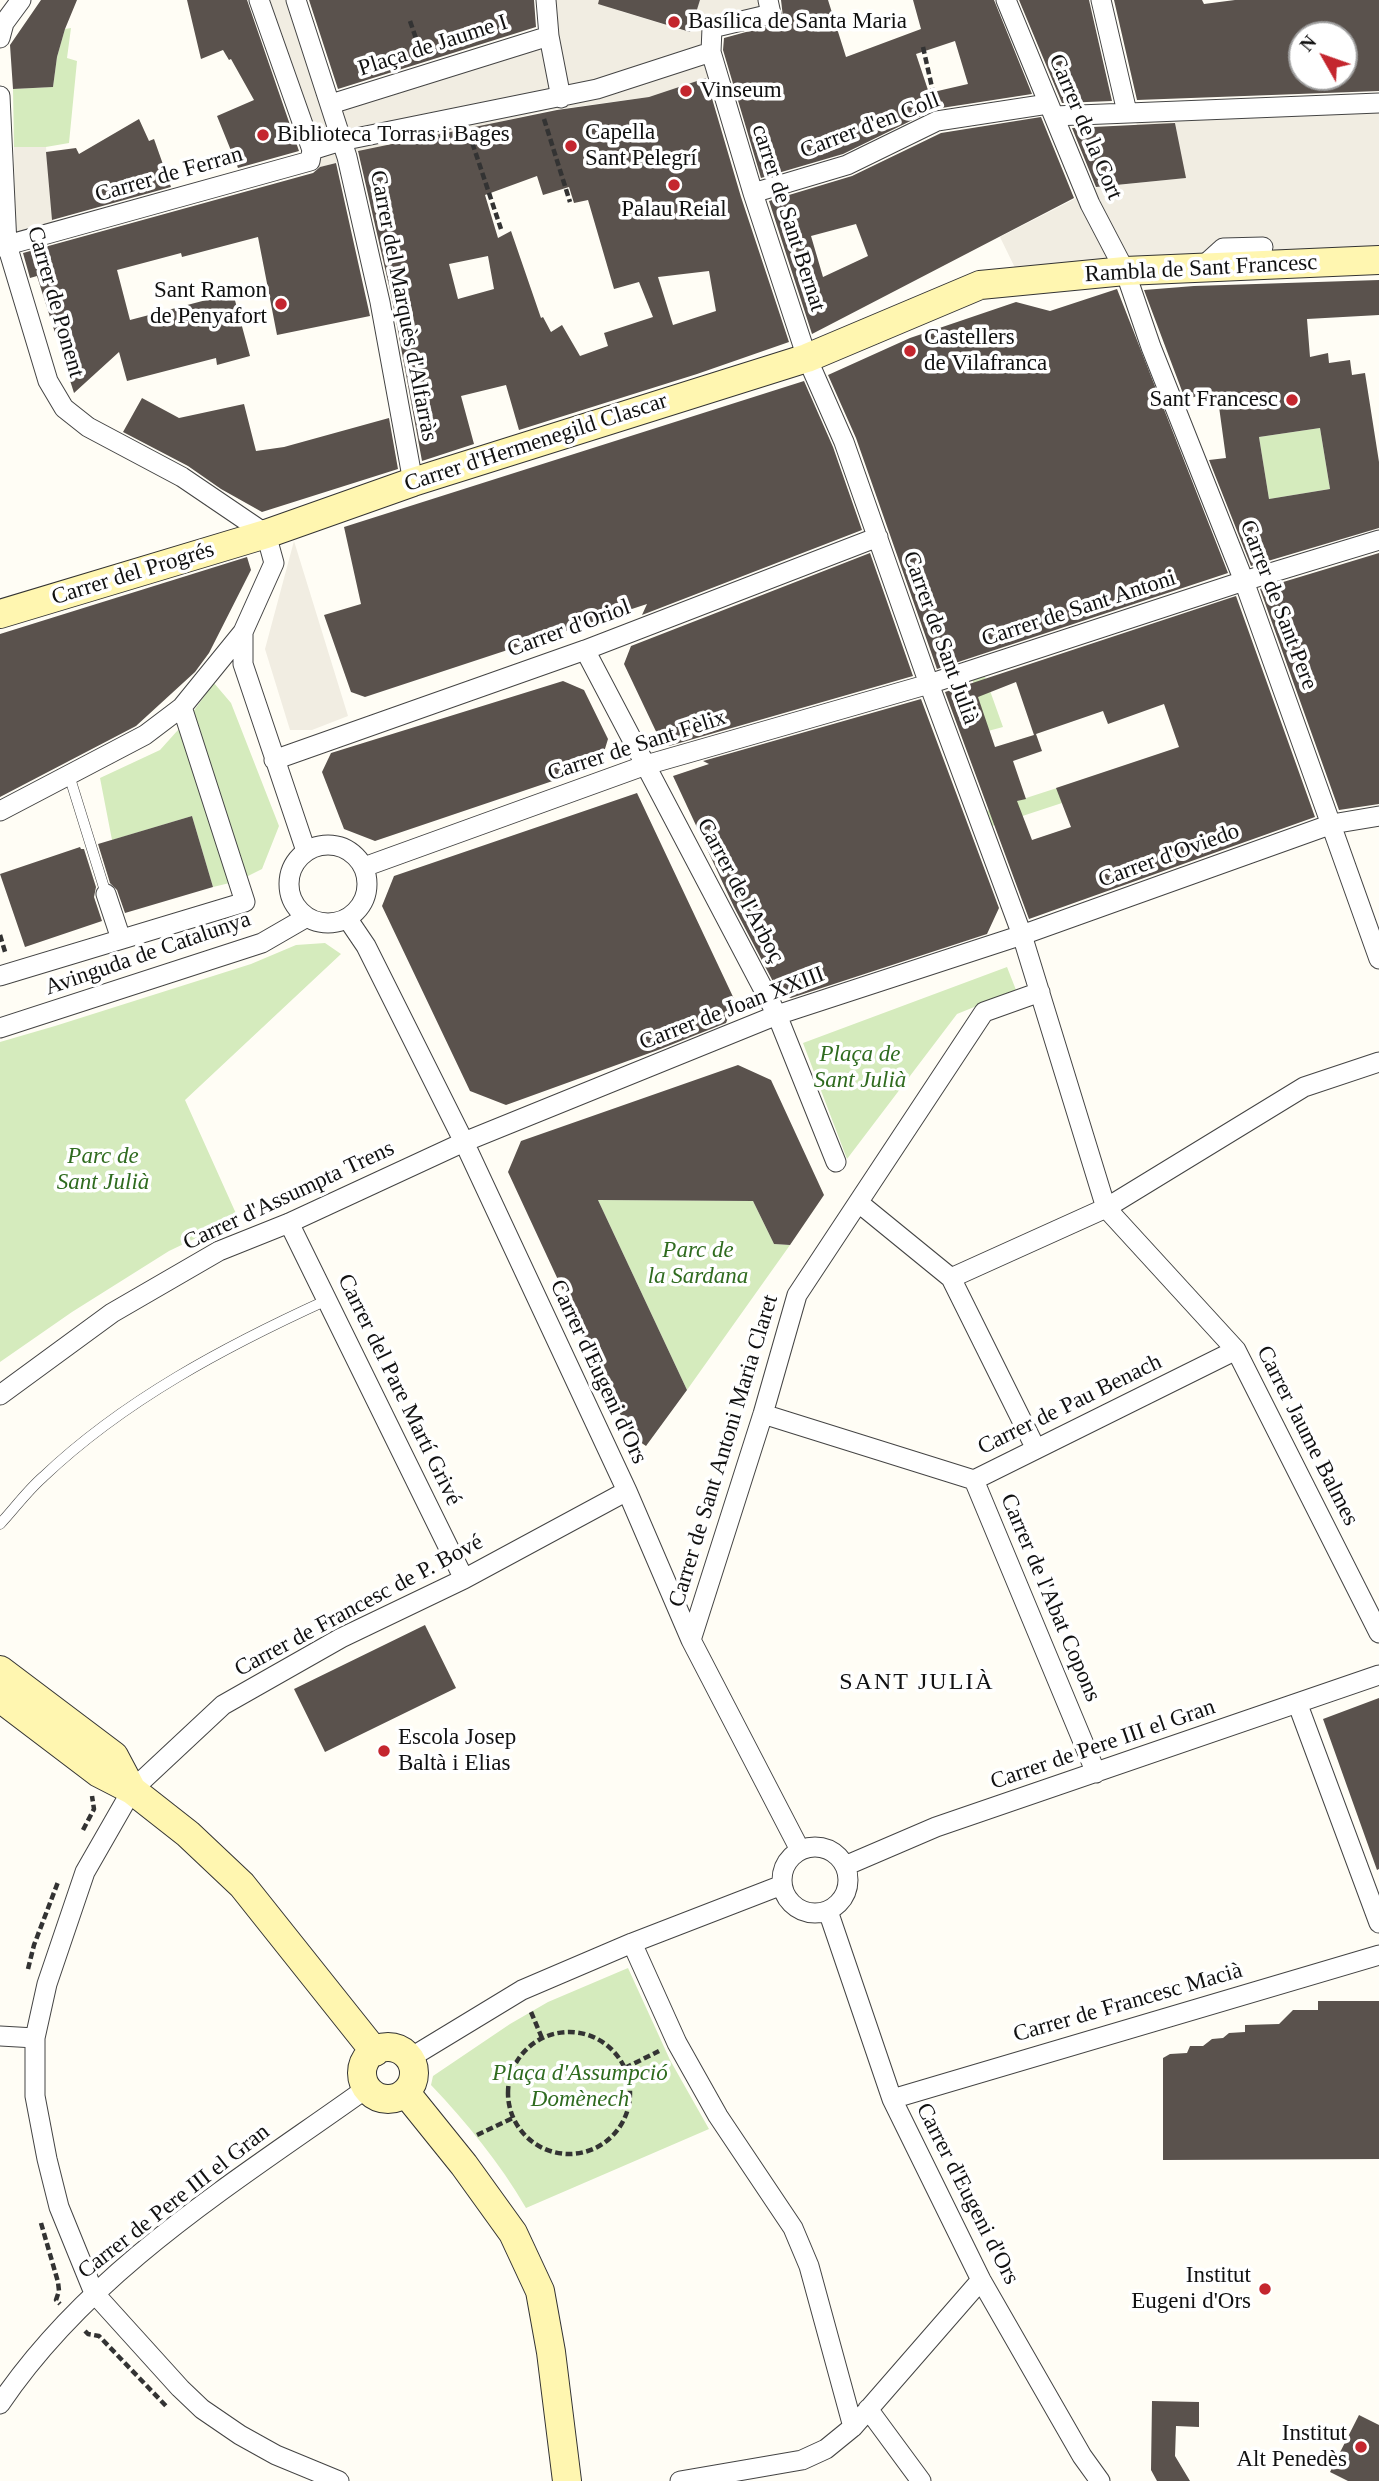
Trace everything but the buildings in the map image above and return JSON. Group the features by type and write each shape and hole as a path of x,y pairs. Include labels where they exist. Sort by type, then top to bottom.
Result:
{"street":[{"path":"1,28 21,0"},
{"path":"259,0 312,150"},
{"name":"Carrer del Marquès d'Alfarràs","path":"296,0 347,157 380,302 413,482"},
{"path":"546,0 549,36 561,98"},
{"path":"341,141 561,98 711,52 712,28 771,14 768,0"},
{"name":"Carrer de la Cort","path":"1006,0 1090,204 1125,271"},
{"path":"1101,0 1127,112"},
{"name":"Plaça de Jaume I","path":"331,104 549,36"},
{"name":"carrer de Sant Bernat","path":"711,52 753,193 807,358"},
{"name":"Carrer de Ponent","path":"0,96 4,246 48,381 64,408 88,427 182,477 266,534"},
{"path":"1051,110 1127,112 1379,103"},
{"name":"Carrer d'en Coll","path":"753,193 847,164 937,121 1051,110"},
{"name":"Carrer de Ferran","path":"4,246 310,161 312,150 341,141"},
{"path":"1202,267 1223,248 1262,247"},
{"name":"Rambla de Sant Francesc","path":"807,358 980,285 1125,271 1379,260"},
{"name":"Carrer de Sant Pere","path":"1125,271 1151,347 1244,580 1379,959"},
{"name":"Carrer d'Hermenegild Clascar","path":"266,534 413,482 807,358"},
{"name":"Carrer de Sant Julià","path":"807,358 844,442 929,684 1022,935"},
{"path":"0,810 145,735 182,707 243,632 274,563 266,534"},
{"name":"Carrer del Progrés","path":"0,614 266,534"},
{"name":"Carrer d'Oriol","path":"274,760 585,650 878,537"},
{"name":"Carrer de Sant Antoni","path":"929,684 1244,580 1379,540"},
{"path":"243,632 243,664 306,851"},
{"name":"Carrer de l'Arboç","path":"585,650 777,1015 836,1162"},
{"name":"Carrer de Sant Fèlix","path":"364,867 646,765 929,684"},
{"path":"0,976 245,902 182,707"},
{"name":"Carrer d'Oviedo","path":"1022,935 1332,824 1379,816"},
{"path":"332,844 345,848 356,856 364,867 367,890 356,911 347,918 334,923 320,922 307,917 294,905 289,887 291,869 306,851 332,844"},
{"path":"106,894 121,939"},
{"name":"Avinguda de Catalunya","path":"0,1028 262,943 307,917"},
{"name":"Carrer d'Eugeni d'Ors","path":"347,918 366,946 464,1142 626,1491 691,1640 800,1850"},
{"name":"Carrer Jaume Balmes","path":"1022,935 1106,1208 1236,1350 1379,1633"},
{"name":"Carrer de Joan XXIII","path":"464,1142 777,1015 1022,935"},
{"name":"Carrer de Sant Antoni Maria Claret","path":"691,1640 763,1413 797,1295 984,1012 1040,992"},
{"path":"951,1278 1106,1208 1304,1087 1379,1062"},
{"name":"Carrer d'Assumpta Trens","path":"0,1395 112,1313 219,1251 289,1223 464,1142"},
{"path":"859,1203 951,1278 1036,1449"},
{"name":"Carrer del Pare Martí Grivé","path":"289,1223 464,1579"},
{"name":"Carrer de Pau Benach","path":"763,1413 974,1480 1236,1350"},
{"name":"Carrer de l'Abat Copons","path":"974,1480 1096,1773"},
{"name":"Carrer de Francesc de P. Bové","path":"94,2293 59,2207 47,2159 35,2096 35,2038 47,1984 85,1872 132,1790 223,1705 341,1638 464,1579 626,1491"},
{"path":"0,1670 114,1756 132,1790"},
{"name":"Carrer de Pere III el Gran","path":"845,1866 936,1827 1379,1675"},
{"path":"0,1698 99,1773 132,1790 188,1834 242,1885 375,2052"},
{"path":"1298,1705 1379,1923"},
{"path":"816,1846 828,1849 838,1855 845,1866 848,1880 846,1891 840,1902 828,1911 817,1913 796,1908 787,1898 782,1885 782,1871 791,1856 800,1850 816,1846"},
{"path":"410,2058 522,1990 632,1943 782,1885"},
{"name":"Carrer d'Eugeni d'Ors","path":"828,1911 892,2099 981,2280 1082,2456 1100,2481"},
{"path":"632,1943 677,2043 718,2116 793,2228 809,2266 853,2427"},
{"name":"Carrer de Francesc Macià","path":"892,2099 1379,1955"},
{"path":"0,2036 35,2038"},
{"path":"386,2047 393,2048 410,2058 415,2077 406,2093 391,2100 371,2094 362,2073 365,2062 375,2052 386,2047"},
{"name":"Carrer de Pere III el Gran","path":"0,2404 21,2373 94,2293 192,2213 367,2088"},
{"path":"406,2093 464,2165 513,2233 541,2291 567,2481"},
{"path":"680,2481 802,2460 826,2449 853,2427 981,2280"},
{"path":"94,2293 202,2409 276,2455 339,2481"},
{"path":"868,2409 921,2481"}],"lane":[{"path":"69,775 106,894"},
{"path":"0,1524 42,1477 124,1410 253,1334 327,1300"}],"path":[{"path":"410,20 429,74"},
{"path":"923,47 933,92"},
{"path":"538,102 570,202"},
{"path":"464,117 501,229"},
{"path":"531,2012 542,2038"},
{"path":"570,2031 585,2034 607,2044 625,2068 629,2080 629,2108 614,2135 593,2150 568,2155 539,2147 528,2138 513,2118 508,2099 510,2076 520,2056 542,2038 570,2031"},
{"path":"625,2068 664,2049"},
{"path":"477,2135 513,2118"}],"green space":[{"path":"71,28 67,58 77,61 69,143 40,148 14,147 13,89 53,87 57,57 65,29"},
{"path":"1320,428 1330,489 1269,499 1259,437"},
{"path":"984,674 1003,727 988,731 972,678"},
{"path":"214,683 231,703 279,826 262,869 238,881 213,887 192,816 112,840 100,778 160,750 187,720"},
{"path":"1057,788 1062,803 992,826 986,811"},
{"name":"Parc de Sant Julià","path":"325,943 341,954 185,1100 238,1218 169,1251 72,1312 0,1362 0,1042 251,964 296,945"},
{"name":"Plaça de Sant Julià","path":"1007,967 1016,990 957,1014 847,1159 803,1043"},
{"name":"Parc de la Sardana","path":"598,1200 753,1201 774,1244 790,1245 687,1390"},
{"name":"Plaça d'Assumpció Domènech","path":"628,1968 670,2060 709,2129 526,2208 482,2144 431,2085 433,2076 548,2002"}],"shaded area":[{"path":"249,0 306,0 338,96 541,31 536,0 623,0 620,11 689,32 700,0 775,0 779,21 715,38 713,76 649,97 544,111 472,129 352,153 342,161 310,170 309,153 272,71 255,10"},
{"path":"1379,94 1379,251 1017,272 1000,237 1098,187 1185,178 1175,122 1139,131 1134,116"},
{"path":"14,147 46,147 53,225 15,235"},
{"path":"294,541 348,716 312,730 290,730 265,649"}],"place":[{"name":"Basílica de Santa Maria","path":"674,22"},
{"name":"Vinseum","path":"686,91"},
{"name":"Biblioteca Torras i Bages","path":"263,135"},
{"name":"Capella Sant Pelegrí","path":"571,146"},
{"name":"Palau Reial","path":"674,185"},
{"name":"Sant Ramon de Penyafort","path":"281,304"},
{"name":"Castellers de Vilafranca","path":"910,351"},
{"name":"Sant Francesc","path":"1292,400"},
{"name":"Escola Josep Baltà i Elias","path":"384,1751"},
{"name":"Institut Eugeni d'Ors","path":"1265,2289"},
{"name":"Institut Alt Penedès","path":"1361,2447"}],"district":[{"name":"SANT JULIÀ","path":"917,1683"}]}
